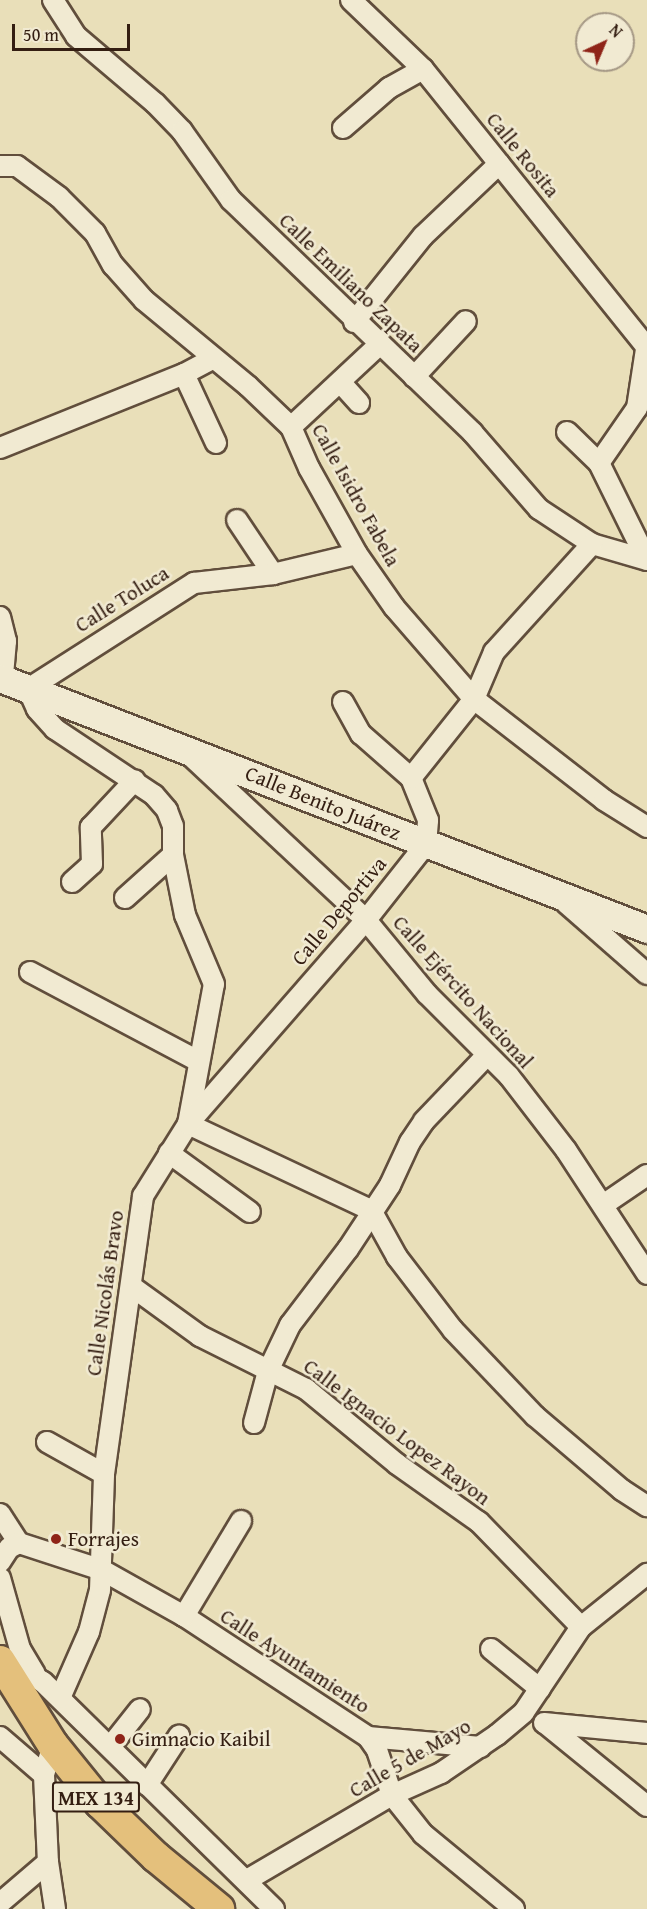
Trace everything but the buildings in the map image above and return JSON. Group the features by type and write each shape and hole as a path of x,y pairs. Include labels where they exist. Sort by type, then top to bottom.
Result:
{"main road":[{"name":"Calle Benito Juárez","path":"2,679 647,929"},
{"name":"MEX 134","path":"0,1660 53,1745 100,1803 148,1850 219,1909"}],"street":[{"name":"Calle Emiliano Zapata","path":"53,0 76,36 155,103 182,131 231,200 354,322 472,432 531,501 592,544 647,560"},
{"name":"Calle Rosita","path":"351,0 423,69 646,346"},
{"path":"344,128 389,88 423,69"},
{"path":"354,322 428,231 499,164"},
{"name":"Calle Isidro Fabela","path":"0,166 23,170 67,204 95,233 122,279 291,427 309,468 357,554 394,607 474,699 604,800 647,827"},
{"path":"414,377 466,321"},
{"path":"291,427 380,345"},
{"path":"599,463 637,408 642,391 646,346"},
{"path":"0,448 184,374 212,358"},
{"path":"184,374 216,442"},
{"path":"341,383 359,403"},
{"path":"567,432 599,463 647,560"},
{"path":"237,520 273,574"},
{"path":"411,778 474,699 494,652 592,544"},
{"name":"Calle Toluca","path":"28,689 194,583 273,574 357,554"},
{"path":"0,617 6,641 2,679"},
{"name":"Calle Nicolás Bravo","path":"28,689 37,709 56,729 88,754 135,780 167,810 173,826 173,855 185,915 214,984 188,1125 143,1196 104,1474 102,1570 89,1632 60,1698"},
{"path":"343,702 361,734 411,778 429,820 426,844"},
{"name":"Calle Ejército Nacional","path":"183,748 366,920 427,994 509,1076 566,1150 647,1274"},
{"path":"72,882 92,864 91,827 135,780"},
{"name":"Calle Deportiva","path":"188,1125 366,920 426,844"},
{"path":"125,898 173,855"},
{"path":"555,893 647,975"},
{"path":"30,972 198,1061"},
{"path":"254,1423 268,1371 290,1325 348,1250 371,1210 390,1185 410,1142 424,1121 488,1055"},
{"path":"188,1125 371,1210 396,1257 453,1330 535,1416 622,1490 647,1506"},
{"path":"169,1153 250,1212"},
{"path":"603,1205 647,1175"},
{"name":"Calle Ignacio Lopez Rayon","path":"131,1286 200,1336 306,1389 397,1464 479,1522 581,1627"},
{"path":"47,1442 104,1474"},
{"path":"0,1514 19,1543 9,1548 0,1562"},
{"path":"184,1616 241,1521"},
{"name":"Calle Ayuntamiento","path":"19,1543 102,1570 184,1616 368,1737 376,1750 392,1795 441,1852 504,1906"},
{"name":"Calle 5 de Mayo","path":"247,1880 392,1795 441,1773 481,1747 524,1712 581,1627 647,1574"},
{"path":"0,1578 20,1649 43,1682"},
{"path":"491,1649 540,1689"},
{"path":"0,1655 43,1682 274,1909"},
{"path":"110,1748 140,1709"},
{"path":"524,1712 546,1724 647,1806"},
{"path":"546,1724 647,1733"},
{"path":"147,1785 179,1736"},
{"path":"0,1737 44,1775"},
{"path":"368,1737 481,1747"},
{"path":"53,1745 44,1775 48,1862 56,1909"},
{"path":"0,1903 48,1862"}],"place":[{"name":"Forrajes","path":"56,1539"},
{"name":"Gimnacio Kaibil","path":"120,1739"}]}
